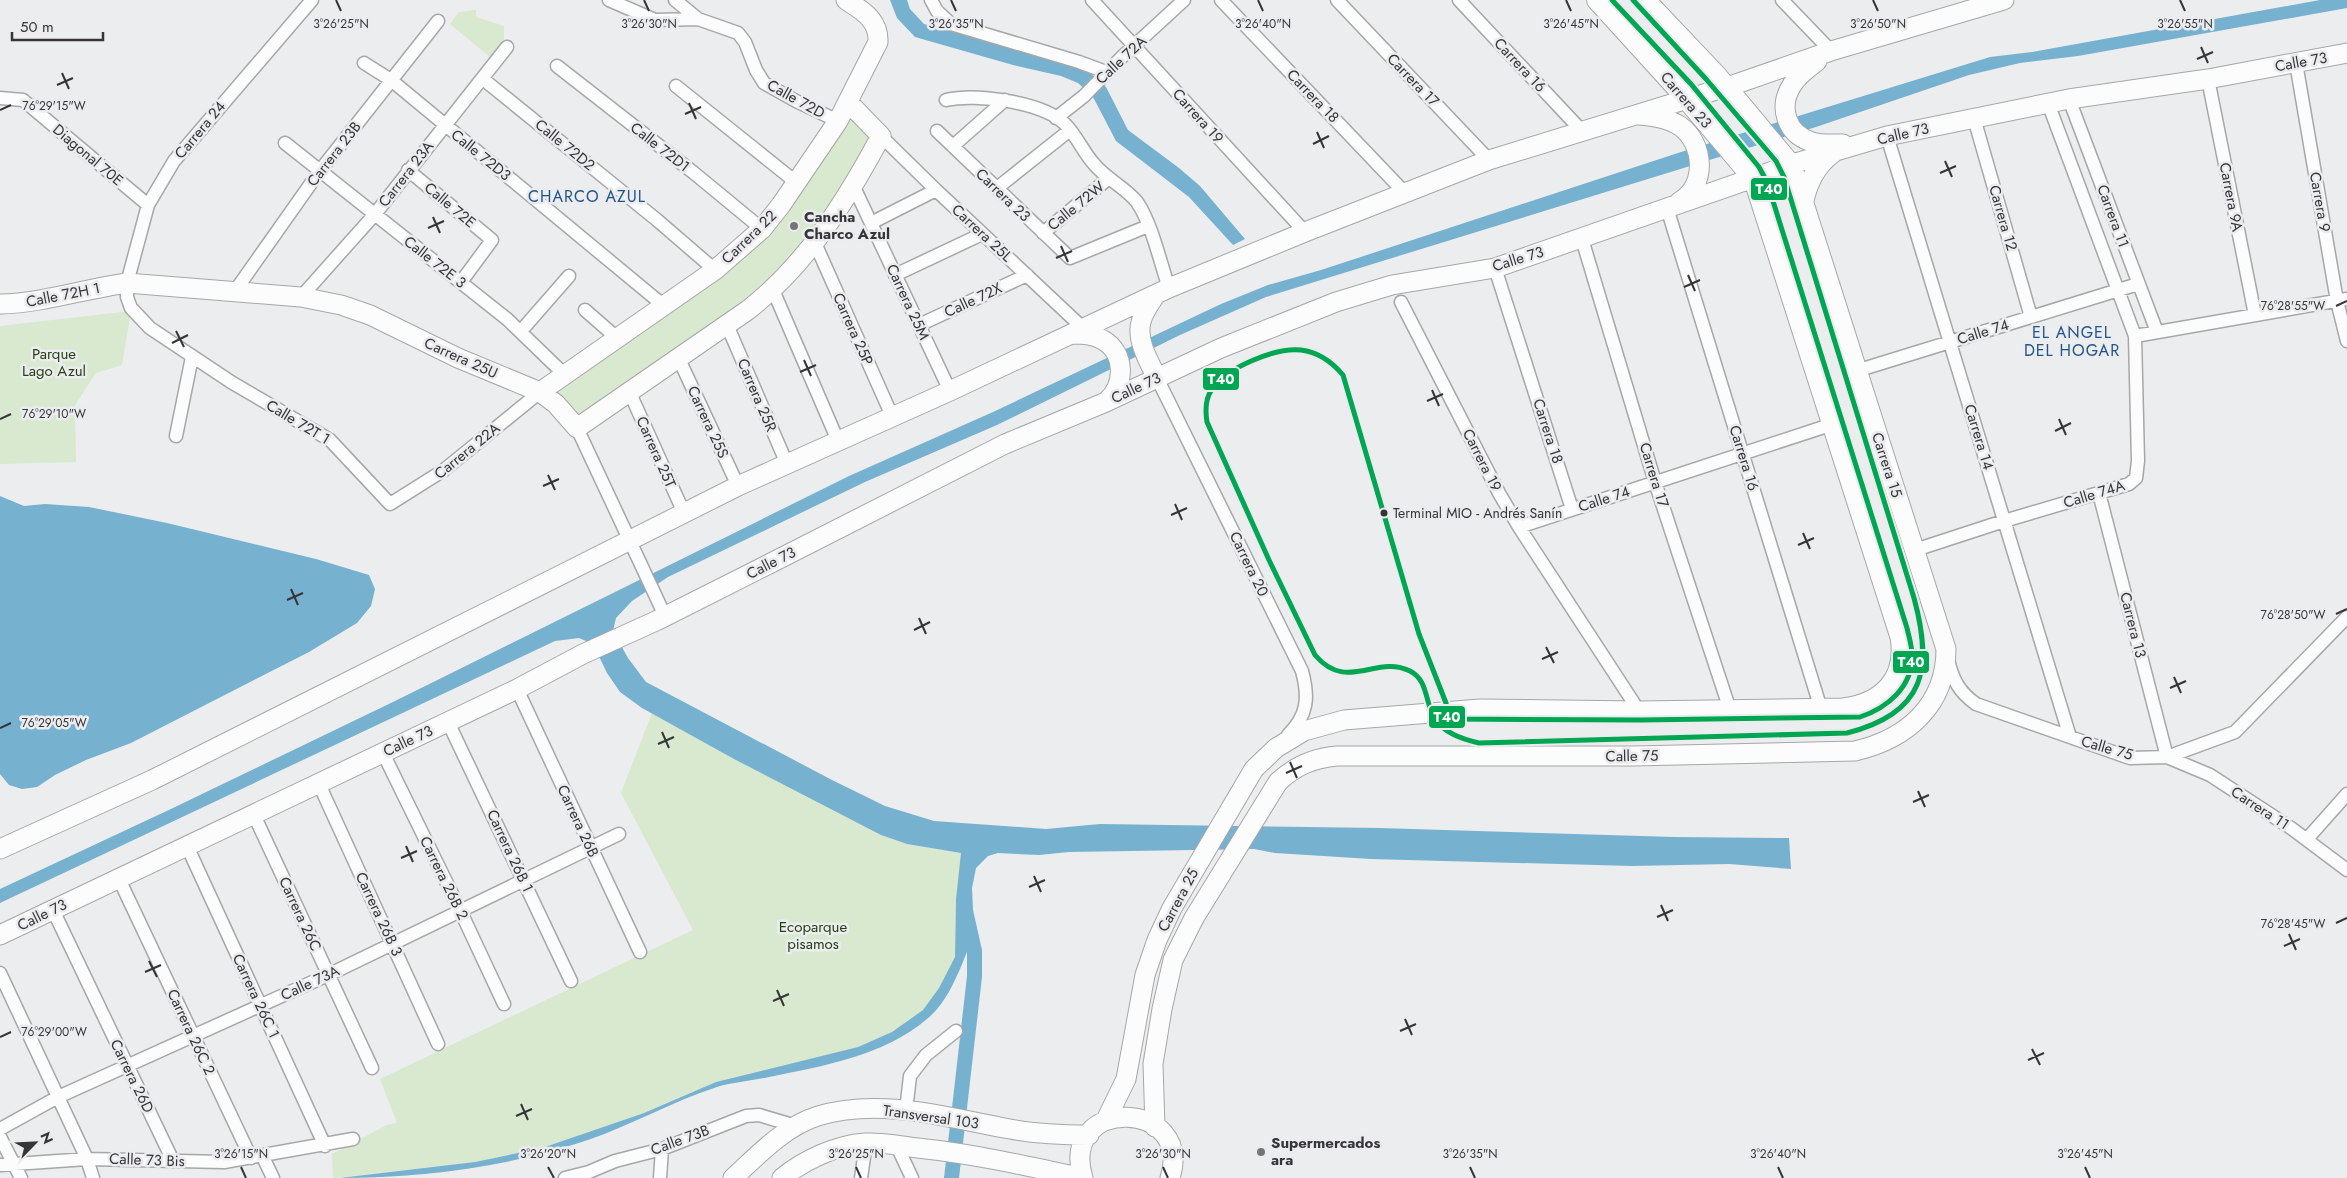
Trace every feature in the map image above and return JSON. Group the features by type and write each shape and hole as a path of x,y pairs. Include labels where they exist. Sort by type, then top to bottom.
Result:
{"main road":[{"name":"Carrera 22","path":"540,392 715,270 762,229 797,183 838,121 875,50 878,34 874,21 847,0"},
{"name":"Carrera 23","path":"1597,0 1750,174"},
{"path":"1645,0 1730,91 1789,162"},
{"path":"0,849 152,780 632,545 684,513 738,486 1082,332 1163,291 1305,232 1488,160 1581,130 1637,115 1690,104 1823,56 2004,0"},
{"name":"Calle 73","path":"0,935 517,689 583,654 632,632 661,608 1005,444 1106,402 1221,348 1336,302 1392,285 1496,268 1712,192 1750,174 1880,138 2048,103 2208,78 2347,53"},
{"path":"1823,56 1796,79 1790,89 1786,101 1786,119 1792,129 1804,139 1839,149"},
{"path":"578,428 628,391 727,325 773,290 815,243 853,186 881,136 848,102"},
{"path":"1637,115 1663,119 1683,129 1692,139 1698,152 1700,163 1698,179 1686,198 1667,208"},
{"path":"1803,205 1812,177 1823,161 1839,149"},
{"name":"Carrera 15","path":"1789,162 1946,649 1943,676 1929,706"},
{"path":"1639,711 1821,709 1856,706 1868,702 1882,693 1892,682 1901,661 1900,637 1833,424 1750,174"},
{"path":"1712,192 1727,192 1744,196 1752,200 1764,212"},
{"name":"Carrera 25U","path":"127,283 234,291 301,298 341,305 370,315 458,358 540,392 556,404 578,428"},
{"name":"Calle 72H 1","path":"0,304 27,304 98,287 127,283"},
{"path":"1157,378 1148,360 1140,331 1140,322 1146,311 1163,291"},
{"path":"1082,332 1104,340 1113,349 1122,375 1115,394 1106,402"},
{"name":"Calle 75","path":"1321,758 1633,756 1855,751 1880,744 1896,736 1912,724 1929,706"},
{"name":"Carrera 25","path":"1082,1178 1080,1155 1089,1134 1106,1120 1126,1079 1145,975 1157,940 1172,908 1254,769 1276,748 1304,731 1344,720 1480,709 1639,711"},
{"name":"Carrera 25","path":"1155,1127 1152,1076 1162,1008 1173,960 1194,918 1278,782 1298,766 1321,758"},
{"name":"Transversal 103","path":"734,1178 767,1146 796,1126 818,1116 852,1110 906,1110 1012,1130 1061,1135 1089,1134"},
{"path":"1106,1120 1121,1116 1132,1116 1142,1119 1155,1127 1163,1135 1171,1151 1170,1178"},
{"path":"790,1175 830,1151 866,1143 943,1151 1007,1161 1082,1178"}],"street":[{"name":"Carrera 24","path":"127,283 148,205 174,160 312,0"},
{"name":"Calle 72D","path":"609,0 655,20 698,19 738,33 745,42 756,70 764,83 838,121"},
{"path":"675,0 698,19"},
{"name":"Carrera 19","path":"1092,0 1305,232"},
{"name":"Calle 72A","path":"1056,118 1084,96 1104,74 1184,0"},
{"name":"Carrera 18","path":"1221,0 1405,193"},
{"name":"Carrera 17","path":"1337,0 1488,160"},
{"name":"Carrera 16","path":"1459,0 1581,130"},
{"path":"1782,0 1823,56"},
{"path":"934,6 951,24 1079,62 1104,74"},
{"name":"Carrera 23B","path":"234,291 318,172 438,21"},
{"name":"Carrera 23A","path":"301,298 374,214 443,125 483,79 507,46"},
{"name":"Calle 72D3","path":"364,63 391,80 443,125 664,305"},
{"name":"Carrera 9","path":"2296,63 2342,300 2347,341"},
{"name":"Calle 72D1","path":"557,66 694,173 762,229"},
{"name":"Carrera 9A","path":"2208,78 2254,315"},
{"name":"Calle 72D2","path":"483,79 657,220 715,270"},
{"path":"676,86 797,183"},
{"path":"946,100 975,96 1005,100 1042,111 1056,118 1070,130 1093,164 1136,202 1148,226 1163,291"},
{"name":"Diagonal 70E","path":"0,98 23,100 148,205"},
{"name":"Carrera 11","path":"2070,99 2157,332"},
{"path":"953,146 1005,100"},
{"name":"Carrera 11","path":"2048,103 2135,336"},
{"name":"Carrera 12","path":"1974,118 2031,317"},
{"path":"997,188 1070,130"},
{"name":"Carrera 23","path":"937,131 1070,258 1148,226"},
{"name":"Carrera 25L","path":"881,136 1027,275 1082,332"},
{"name":"Carrera 14","path":"1880,138 1950,343 2070,737"},
{"name":"Calle 72E 3","path":"284,144 521,331 564,375"},
{"name":"Calle 72E","path":"408,170 492,240 461,282"},
{"name":"Calle 72W","path":"1043,232 1109,178"},
{"name":"Carrera 25M","path":"853,186 950,391"},
{"path":"871,224 936,190"},
{"name":"Carrera 16","path":"1667,208 1821,709"},
{"path":"895,275 982,234"},
{"name":"Carrera 17","path":"1582,239 1656,482 1730,710"},
{"name":"Carrera 25P","path":"815,243 892,416"},
{"name":"Carrera 18","path":"1496,268 1572,510"},
{"name":"Calle 72X","path":"919,325 1027,275"},
{"path":"521,331 569,276"},
{"name":"Calle 72T 1","path":"127,283 127,297 131,308 150,328 192,357 330,440 390,504"},
{"name":"Calle 74","path":"1856,372 2138,284"},
{"path":"773,290 838,441"},
{"path":"2135,336 2342,300"},
{"name":"Carrera 19","path":"1401,302 1499,493 1519,527 1639,711"},
{"path":"585,310 617,338"},
{"name":"Carrera 25R","path":"727,325 787,464"},
{"name":"Calle 74A","path":"1915,550 2129,484 2136,478 2138,470 2135,336"},
{"path":"176,436 192,357"},
{"name":"Carrera 25S","path":"678,358 738,486"},
{"name":"Carrera 20","path":"1157,378 1302,671 1307,690 1305,709 1297,726 1276,748"},
{"name":"Carrera 25T","path":"628,391 684,513"},
{"name":"Carrera 22A","path":"390,504 444,470 540,392"},
{"name":"Calle 74","path":"1519,527 1833,424"},
{"name":"Carrera 25U","path":"578,428 661,608"},
{"name":"Carrera 13","path":"2099,493 2167,757"},
{"name":"Calle 75","path":"1946,649 1956,685 1964,696 1976,704 2130,758 2167,757 2236,732 2347,619"},
{"name":"Carrera 26B","path":"517,689 590,849 640,952"},
{"name":"Carrera 26B 1","path":"448,722 571,981"},
{"name":"Carrera 26B 2","path":"383,753 504,1004"},
{"name":"Carrera 11","path":"2167,757 2210,775 2307,839 2347,870"},
{"name":"Carrera 26B 3","path":"318,784 438,1044"},
{"path":"2307,839 2347,794"},
{"name":"Carrera 26C","path":"254,815 372,1068"},
{"name":"Calle 73A","path":"0,1129 58,1097 328,975 619,834"},
{"name":"Carrera 26C 1","path":"187,846 325,1146"},
{"name":"Carrera 26C 2","path":"119,879 193,1036 257,1158 273,1178"},
{"name":"Carrera 26D","path":"53,910 173,1161"},
{"path":"0,973 87,1159 93,1178"},
{"path":"906,1110 910,1076 926,1055 956,1031"},
{"name":"Calle 73B","path":"565,1178 588,1175 615,1161 662,1149 746,1116 759,1115 796,1126"},
{"path":"0,1137 21,1178"},
{"name":"Calle 73 Bis","path":"0,1165 87,1159 224,1162 325,1146 353,1139"},
{"path":"861,1178 866,1143"},
{"path":"897,1146 912,1178"},
{"path":"660,1178 662,1149"}],"green space":[{"path":"476,10 476,17 504,26 504,39 490,57 450,24 459,12"},
{"path":"847,115 871,136 847,181 809,238 769,284 578,419 552,392 720,276"},
{"name":"Parque Lago Azul","path":"131,311 122,365 96,373 75,405 76,462 0,464 0,326"},
{"name":"Ecoparque pisamos","path":"652,713 881,835 907,844 962,853 956,899 955,957 939,988 923,1010 892,1032 858,1047 716,1082 644,1113 542,1148 475,1162 333,1178 332,1154 387,1125 397,1123 380,1079 693,930 621,793"}],"water":[{"path":"890,0 907,0 910,9 924,24 1086,69 1106,87 1128,130 1200,186 1245,239 1233,245 1189,197 1116,141 1093,97 1078,83 1061,76 1013,65 915,37 897,18"},
{"path":"2320,0 2347,0 2347,8 2078,56 2020,63 1969,75 1816,127 1266,297 1180,335 997,425 865,482 668,577 632,601 616,618 613,631 628,658 646,682 885,806 934,821 1046,829 1100,824 1380,828 1674,837 1789,838 1791,869 1729,864 1632,866 1371,859 1275,853 1254,849 1069,852 1039,855 998,853 988,856 976,868 972,888 973,910 982,950 982,977 959,1178 944,1178 967,976 967,952 951,988 934,1012 910,1032 872,1051 831,1064 717,1087 588,1140 527,1157 496,1164 433,1173 339,1178 475,1162 542,1148 644,1113 716,1082 858,1047 892,1032 923,1010 939,988 955,957 956,899 961,853 907,844 881,835 734,759 642,708 620,692 607,673 593,644 579,638 555,641 0,903 0,889 395,701 849,476 993,412 1221,304 1268,285 1321,270 1681,152 1990,57 2032,52"},
{"path":"0,496 24,506 45,504 89,507 167,523 316,559 369,575 375,589 371,606 357,623 309,652 131,743 86,760 55,775 37,787 22,789 9,785 0,774"}],"transit line":[{"name":"T40","path":"1612,0 1691,84 1759,167 1767,182 1907,628 1912,652 1911,666 1908,677 1896,695 1880,708 1860,717 1641,720 1447,719 1446,703 1419,634 1343,375 1324,358 1307,351 1291,350 1266,355 1252,360 1219,381 1212,389 1207,401 1207,422 1269,560 1315,655 1327,666 1339,671 1362,671 1385,667 1397,667 1410,671 1420,680 1431,711 1438,723 1448,731 1466,740 1479,743 1847,733 1873,724 1893,713 1908,700 1917,684 1922,666 1923,646 1914,598 1784,177 1776,161 1706,79 1633,0"}],"place":[{"name":"Cancha Charco Azul","path":"794,226"},
{"name":"Terminal MIO - Andrés Sanín","path":"1384,513"},
{"name":"Supermercados ara","path":"1261,1152"}],"district":[{"name":"CHARCO AZUL","path":"587,196"},
{"name":"EL ANGEL DEL HOGAR","path":"2072,341"}]}
